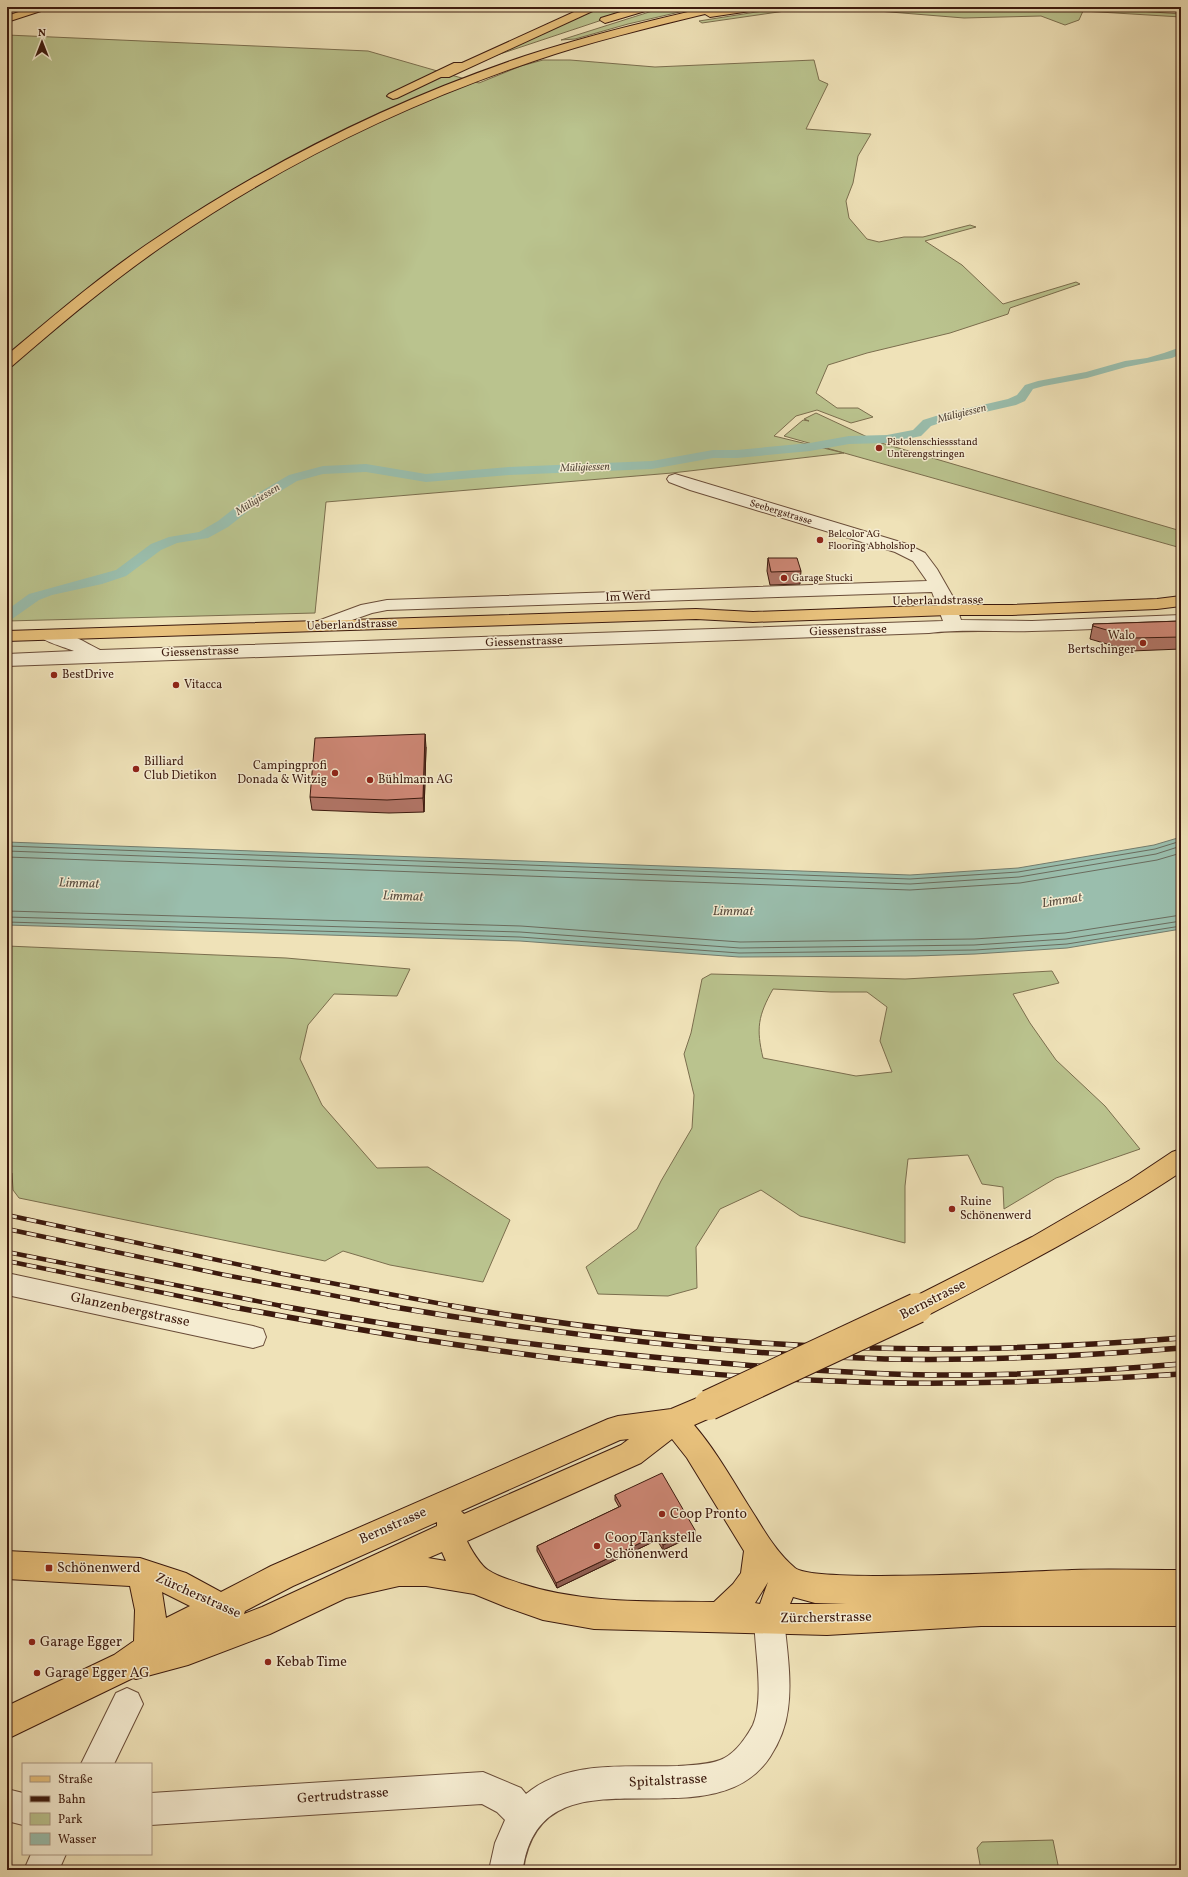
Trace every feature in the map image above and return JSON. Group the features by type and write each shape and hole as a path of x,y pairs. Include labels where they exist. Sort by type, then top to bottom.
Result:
{"main road":[{"path":"7,19 43,7"},
{"path":"203,199 280,156 359,115 593,7"},
{"path":"597,23 648,7"},
{"path":"7,363 62,314 104,280 197,216 319,148 426,97 503,67 641,25 724,7"},
{"path":"603,36 684,19 757,7"},
{"path":"1176,7 1181,7"},
{"path":"382,104 505,42 542,19"},
{"path":"197,216 205,208 242,186 352,128 428,92 545,42"},
{"name":"Ueberlandstrasse","path":"7,636 696,614 753,617 1127,595 1181,597"},
{"name":"Ueberlandstrasse","path":"947,606 1071,608 1157,604 1181,601"},
{"name":"Bernstrasse","path":"137,1658 188,1650 270,1619 450,1534 631,1454 674,1421 917,1308 1041,1244 1139,1186 1181,1159"},
{"path":"674,1421 697,1449 759,1549 785,1579 801,1586 824,1590 943,1589 1074,1584 1181,1584"},
{"name":"Bernstrasse","path":"7,1722 137,1658 180,1626 220,1608 282,1576 459,1496 618,1428 674,1421"},
{"path":"459,1496 450,1534 458,1555 476,1580"},
{"path":"722,1616 744,1594 755,1577 759,1549"},
{"name":"Zürcherstrasse","path":"7,1565 140,1572 162,1577 220,1608 243,1617 270,1619"},
{"path":"137,1658 151,1632 152,1615 148,1591 140,1572"},
{"name":"Zürcherstrasse","path":"344,1584 399,1572 426,1572 476,1580 506,1593 543,1605 594,1614 722,1616 827,1620 981,1612 1181,1611"},
{"path":"769,1618 785,1579"}],"street":[{"name":"Seebergstrasse","path":"675,479 696,487 901,548 918,557 947,606"},
{"name":"Im Werd","path":"321,626 367,609 387,605 947,606"},
{"name":"Giessenstrasse","path":"7,660 922,628 947,606 970,627 1181,620"},
{"path":"48,635 67,641 95,656"},
{"name":"Glanzenbergstrasse","path":"7,1284 253,1337"},
{"name":"Spitalstrasse","path":"506,1870 507,1853 515,1832 535,1808 552,1796 568,1789 603,1784 690,1781 715,1778 733,1772 749,1757 764,1736 770,1722 773,1706 769,1618"},
{"path":"98,1763 127,1704"},
{"name":"Gertrudstrasse","path":"152,1809 483,1788 509,1800 526,1818"},
{"path":"7,1805 22,1809"},
{"path":"41,1870 48,1855"}],"green space":[{"path":"601,7 641,7 494,56"},
{"path":"665,7 701,7 628,24 575,39 561,40"},
{"path":"788,7 1082,7 1181,14 1181,17 1083,11 1079,20 1065,25 1041,16 964,18 841,8 799,9 702,23 699,21"},
{"path":"7,35 368,51 479,83 521,66 543,60 570,60 655,67 814,60 819,80 828,84 806,129 871,134 858,156 853,183 846,201 849,218 867,239 879,242 904,237 923,237 970,225 976,227 925,241 962,265 1003,304 1076,282 1080,284 1010,308 1008,314 950,333 867,353 828,365 816,393 837,408 858,408 873,417 851,423 817,410 796,416 774,436 844,453 672,473 326,502 315,613 7,621"},
{"path":"816,413 878,442 1181,531 1181,548 784,436 803,420 809,421 804,419"},
{"path":"7,946 286,958 410,969 397,996 334,994 308,1025 300,1059 322,1105 377,1168 428,1167 510,1220 483,1282 390,1265 343,1251 325,1261 19,1198 13,1190 12,1173 7,1174"},
{"path":"1052,971 1059,983 1013,994 1030,1023 1056,1060 1105,1106 1140,1149 1056,1178 1004,1209 1003,1187 982,1184 968,1155 908,1159 905,1186 905,1243 800,1216 761,1190 720,1209 696,1247 697,1288 668,1296 598,1294 586,1267 637,1229 661,1181 692,1128 694,1095 684,1054 691,1033 702,979 711,974 905,979","holes":["773,989 867,992 887,1007 880,1041 892,1072 856,1076 763,1058 759,1030 761,1015"]},
{"path":"1053,1840 1059,1870 981,1870 977,1848 982,1842"}],"water":[{"name":"Limmat","path":"1181,837 1181,929 1067,948 916,956 739,957 520,941 7,925 7,842 910,875 1018,868 1154,845"}],"building":[{"path":"768,558 797,558 801,571 771,572"},
{"path":"1181,621 1181,637 1134,638 1093,626 1093,624"},
{"name":"Bühlmann AG","path":"425,734 423,798 387,800 310,797 315,738"},
{"path":"662,1473 695,1530 663,1545 657,1535 556,1583 537,1546 621,1506 615,1495"}],"waterway":[{"name":"Müligiessen","path":"7,616 34,597 48,592 97,581 121,573 156,547 174,540 203,535 223,524 246,506 293,478 323,470 366,468 426,478 509,471 652,465 713,454 737,454 810,447 849,440 887,439 917,433 927,423 943,418 1012,402 1021,398 1029,387 1042,383 1087,375 1125,364 1147,361 1168,356 1181,350"}],"railway":[{"path":"7,1215 278,1273 457,1307"},
{"path":"7,1229 225,1275 393,1307"},
{"path":"7,1252 287,1307"},
{"path":"7,1261 229,1306"},
{"path":"229,1306 479,1348 564,1359 733,1376 817,1381 972,1383 1181,1374"},
{"path":"229,1306 233,1307"},
{"path":"281,1306 379,1323 526,1343 673,1359 770,1367 899,1374 994,1375 1088,1371 1181,1364"},
{"path":"388,1306 393,1307"},
{"path":"452,1306 457,1307"},
{"path":"393,1307 574,1334 760,1353 885,1359 996,1359 1070,1356 1181,1348"},
{"path":"457,1307 574,1325 635,1332 758,1343 819,1346 942,1349 1002,1348 1181,1338"}],"place":[{"name":"Pistolenschiessstand Unterengstringen","path":"879,448"},
{"name":"Belcolor AG Flooring Abholshop","path":"820,540"},
{"name":"Garage Stucki","path":"784,578"},
{"name":"Walo Bertschinger","path":"1143,643"},
{"name":"BestDrive","path":"54,675"},
{"name":"Vitacca","path":"176,685"},
{"name":"Billiard Club Dietikon","path":"136,769"},
{"name":"Campingprofi Donada & Witzig","path":"335,773"},
{"name":"Bühlmann AG","path":"370,780"},
{"name":"Ruine Schönenwerd","path":"952,1209"},
{"name":"Coop Pronto","path":"662,1514"},
{"name":"Coop Tankstelle Schönenwerd","path":"597,1546"},
{"name":"Schönenwerd","path":"49,1568"},
{"name":"Garage Egger","path":"32,1642"},
{"name":"Kebab Time","path":"268,1662"},
{"name":"Garage Egger AG","path":"37,1673"}]}
